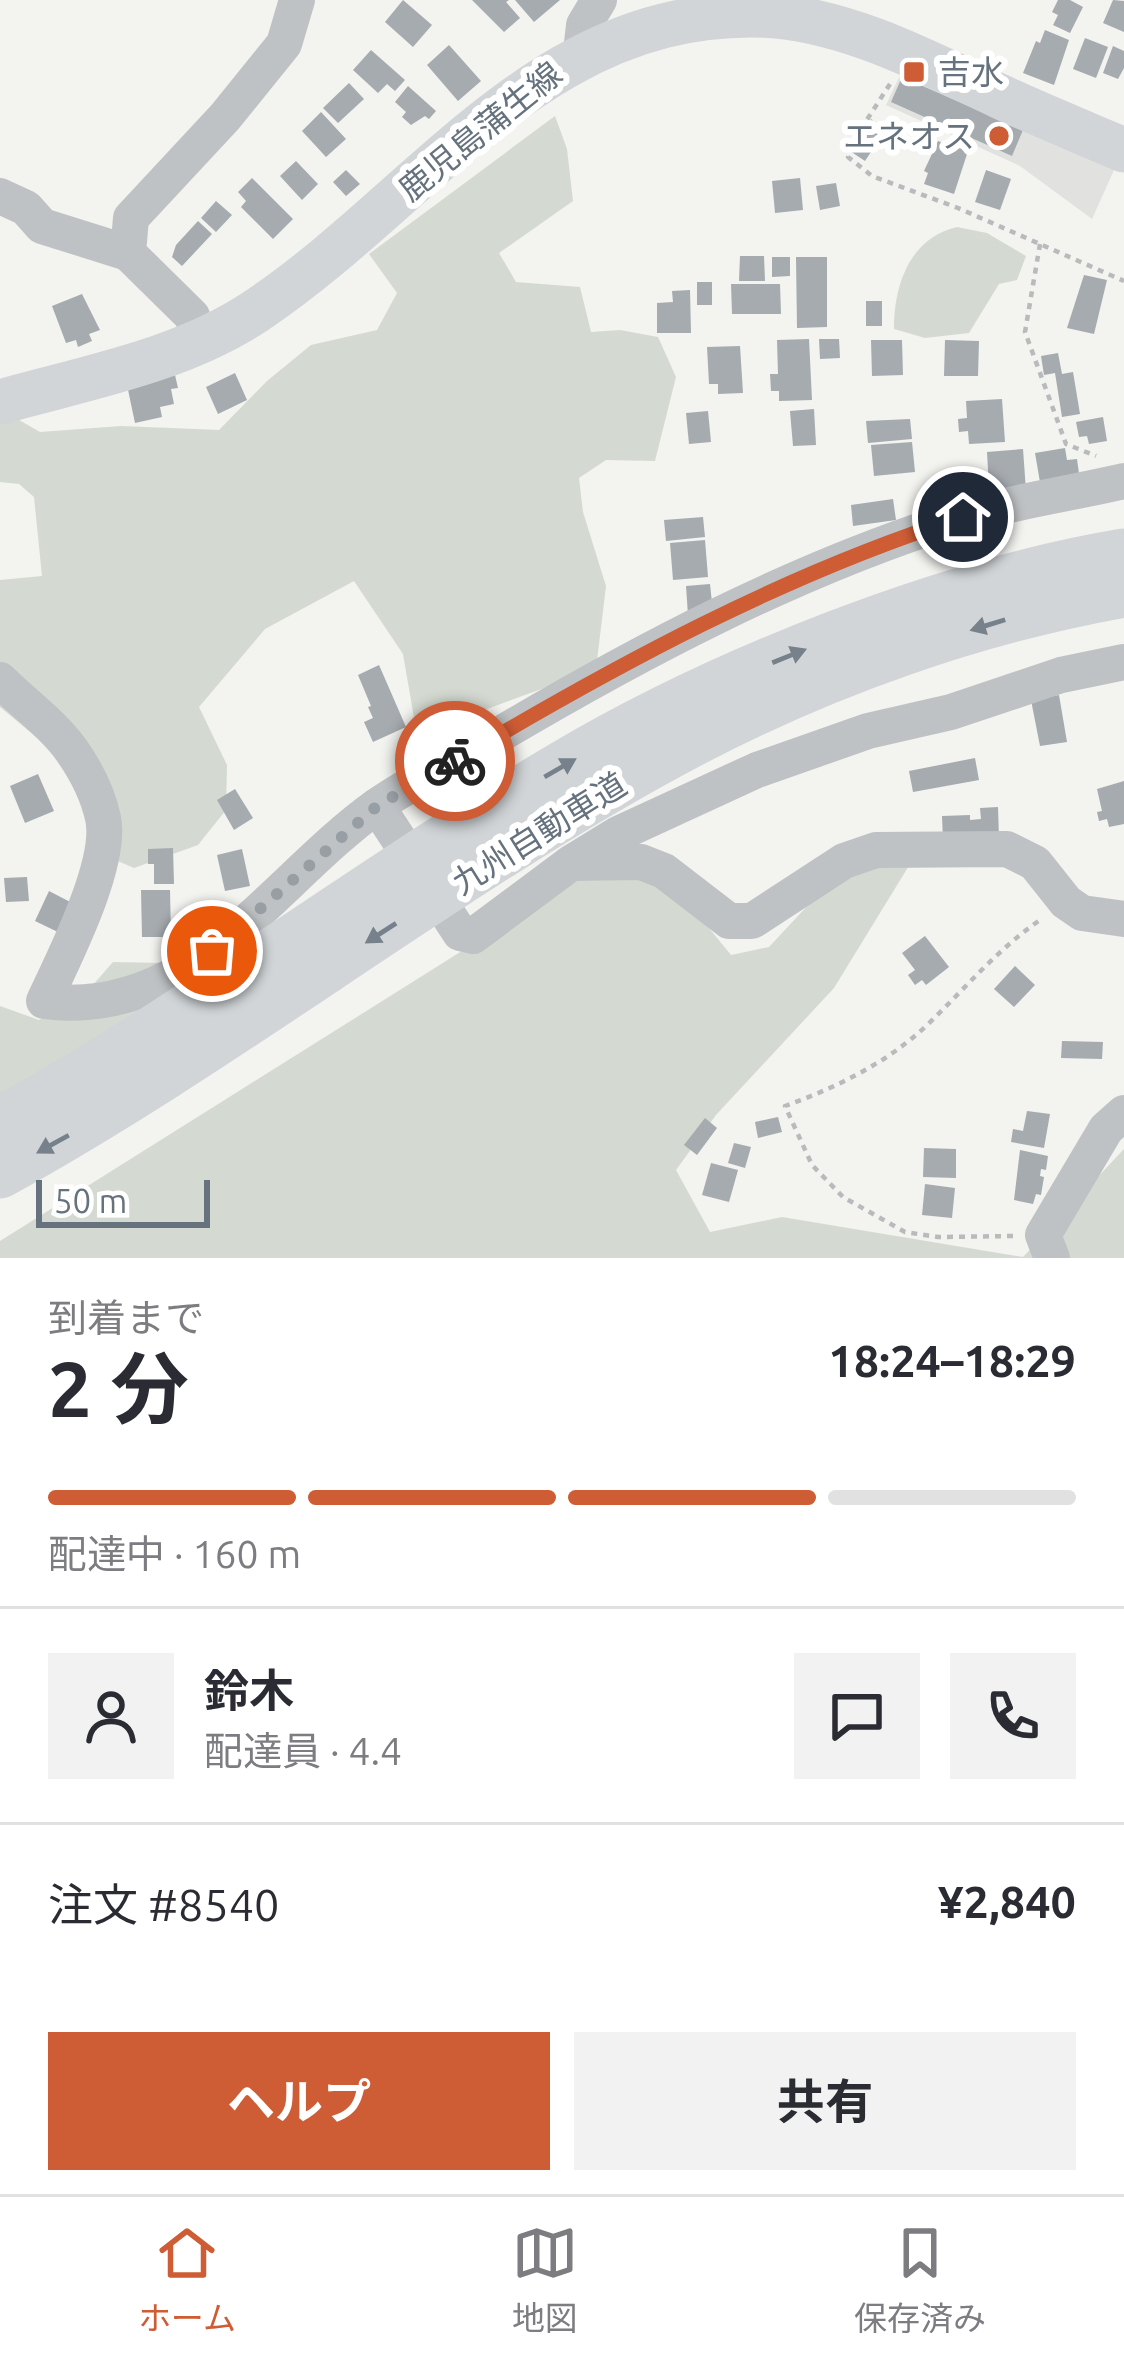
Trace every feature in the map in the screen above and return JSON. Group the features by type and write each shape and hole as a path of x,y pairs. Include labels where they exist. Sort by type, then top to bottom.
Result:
{"highway":[{"name":"九州自動車道","path":"0,1122 100,1067 476,818 663,714 779,660 870,625 981,590 1124,554"},
{"name":"九州自動車道","path":"0,1173 108,1114 589,799 697,739 793,694 990,623 1124,592"}],"main road":[{"name":"鹿児島蒲生線","path":"0,402 140,362 200,340 253,313 319,265 531,82 627,31 676,19 815,12 1124,150"}],"street":[{"path":"128,253 131,218 225,117 284,44 297,0"},
{"path":"581,52 584,26 598,0"},
{"path":"0,196 26,208 42,226 128,253 192,316 200,340"},
{"path":"0,680 70,748 90,781 104,823 98,866 79,926 44,1001 74,1005 141,993 212,951 377,806 659,644 850,557 963,517 1124,481"},
{"path":"377,806 460,933 473,936 618,834 757,770 868,730 951,712 1061,675 1124,662"},
{"path":"571,863 641,862 664,872 729,921 752,921 860,854 1007,849 1035,863 1066,902 1082,913 1124,919"},
{"path":"1047,1246 1106,1130 1124,1113"}],"path":[{"path":"909,54 850,146 848,157 872,176 1124,281"},
{"path":"1040,244 1025,332 1066,444 1111,463 1124,481"},
{"path":"1047,1246 905,1232 843,1197 812,1165 785,1106 842,1085 922,1029 1015,937 1066,902"}],"shaded area":[{"name":"エネオス","path":"902,71 1115,168 1092,219 1020,166 886,105"},
{"path":"555,116 567,149 573,201 499,253 516,282 580,287 591,332 620,330 658,337 676,377 655,461 606,460 579,478 583,512 606,586 596,669 479,712 418,741 403,654 354,581 265,629 199,707 227,765 226,810 198,845 134,868 106,856 64,760 0,707 0,580 42,576 34,497 19,484 0,482 0,409 40,432 121,426 219,430 311,345 377,330 397,293 369,254"},
{"path":"957,227 987,233 1026,256 1017,280 999,284 969,333 925,338 894,329 901,281 916,253"},
{"path":"910,864 834,988 716,1115 676,1170 710,1232 782,1217 1023,1257 1124,1149 1124,1258 0,1258 0,1241 599,865 677,889 731,955 769,947 825,887 865,867"},
{"path":"113,962 212,964 0,1099 0,1006 39,1020 85,994"}],"building":[{"path":"403,0 432,25 413,47 385,22"},
{"path":"472,0 509,0 506,2 520,18 504,32"},
{"path":"515,0 560,0 534,22"},
{"path":"1058,0 1083,7 1070,33 1053,25"},
{"path":"1113,0 1124,1 1124,32 1103,23"},
{"path":"1045,30 1069,40 1054,85 1023,73"},
{"path":"1085,38 1108,47 1096,78 1073,69"},
{"path":"449,45 481,81 458,101 427,65"},
{"path":"1113,46 1124,51 1118,79 1103,73"},
{"path":"371,50 405,80 395,91 387,84 378,93 353,70"},
{"path":"902,77 1023,130 1012,156 891,102"},
{"path":"349,83 364,99 338,123 323,108"},
{"path":"408,86 436,111 411,125 395,102"},
{"path":"321,112 346,139 326,157 302,131"},
{"path":"871,119 886,129 865,161 850,151"},
{"path":"938,141 968,151 954,194 924,184 928,173 924,171"},
{"path":"296,161 318,184 302,200 280,176"},
{"path":"346,170 360,184 346,196 333,182"},
{"path":"986,170 1011,179 1000,210 975,202"},
{"path":"252,178 293,219 273,239 241,207 246,201 238,192"},
{"path":"800,178 803,210 775,213 772,181"},
{"path":"836,183 840,206 820,210 816,186"},
{"path":"216,201 232,215 216,232 201,218"},
{"path":"198,221 212,234 182,266 172,257 176,245"},
{"path":"740,256 764,256 765,281 739,281"},
{"path":"772,257 790,257 790,276 772,277"},
{"path":"796,257 827,257 827,327 797,328"},
{"path":"1084,275 1107,280 1094,334 1067,328"},
{"path":"697,282 712,282 712,305 697,305"},
{"path":"731,284 780,284 781,314 732,314"},
{"path":"690,290 691,333 657,333 657,303 673,302 672,291"},
{"path":"82,294 100,330 89,334 92,341 78,347 76,340 66,343 52,306"},
{"path":"866,301 882,301 882,326 866,326"},
{"path":"809,339 812,400 779,401 779,391 771,391 770,374 778,374 777,340"},
{"path":"819,339 839,339 840,358 820,359"},
{"path":"871,340 902,340 903,375 872,376"},
{"path":"945,340 979,341 978,376 944,376"},
{"path":"740,346 743,393 718,394 718,384 709,384 707,347"},
{"path":"1058,353 1062,374 1073,372 1080,414 1062,417 1055,373 1044,375 1041,356"},
{"path":"235,373 247,400 218,414 206,387"},
{"path":"175,375 174,404 160,407 162,417 135,423 127,385"},
{"path":"1002,399 1005,442 969,444 968,431 959,432 958,419 967,418 966,401"},
{"path":"814,409 816,445 793,446 790,411"},
{"path":"708,411 711,442 689,444 686,413"},
{"path":"1103,417 1107,441 1089,444 1087,436 1079,437 1076,422"},
{"path":"910,419 912,439 868,443 866,421"},
{"path":"912,442 915,472 874,476 871,445"},
{"path":"1065,448 1067,460 1077,459 1080,481 1041,488 1035,453"},
{"path":"1023,449 1026,491 989,488 987,452"},
{"path":"893,499 896,520 853,526 851,505"},
{"path":"703,517 705,537 666,541 664,520"},
{"path":"705,540 708,577 673,580 670,543"},
{"path":"710,584 713,612 688,615 686,586"},
{"path":"379,665 406,727 373,742 364,722 373,718 371,706 358,675"},
{"path":"1059,695 1067,742 1040,746 1031,700"},
{"path":"975,758 979,780 913,792 909,771"},
{"path":"38,774 54,811 25,823 10,786"},
{"path":"1124,781 1124,824 1109,827 1107,819 1099,821 1097,812 1102,811 1097,789"},
{"path":"235,789 253,818 234,830 217,800"},
{"path":"998,807 999,839 943,841 942,816 981,819 980,808"},
{"path":"173,848 174,884 154,884 148,849"},
{"path":"242,849 250,886 225,891 217,855"},
{"path":"27,877 29,901 6,902 4,878"},
{"path":"141,890 170,890 171,937 142,937"},
{"path":"49,891 76,905 62,934 35,921"},
{"path":"925,936 949,967 926,985 922,980 915,985 908,975 915,970 902,953"},
{"path":"1015,966 1035,985 1014,1007 994,989"},
{"path":"1062,1041 1103,1042 1102,1059 1061,1058"},
{"path":"1027,1111 1050,1114 1044,1148 1011,1142 1013,1129 1023,1131"},
{"path":"778,1117 782,1132 758,1138 755,1122"},
{"path":"705,1118 717,1128 697,1155 684,1145"},
{"path":"734,1143 751,1147 745,1168 728,1163"},
{"path":"924,1148 956,1149 956,1178 923,1177"},
{"path":"1020,1150 1048,1156 1046,1170 1041,1169 1041,1195 1036,1194 1033,1204 1014,1200"},
{"path":"711,1163 738,1170 729,1202 702,1195"},
{"path":"925,1184 955,1188 952,1218 922,1215"}],"way so far":[{"path":"212,951 377,806 455,761"}],"place":[{"name":"吉水","path":"914,72"},
{"name":"エネオス","path":"999,136"}],"route":[{"path":"455,761 659,644 850,557 963,517"}]}
